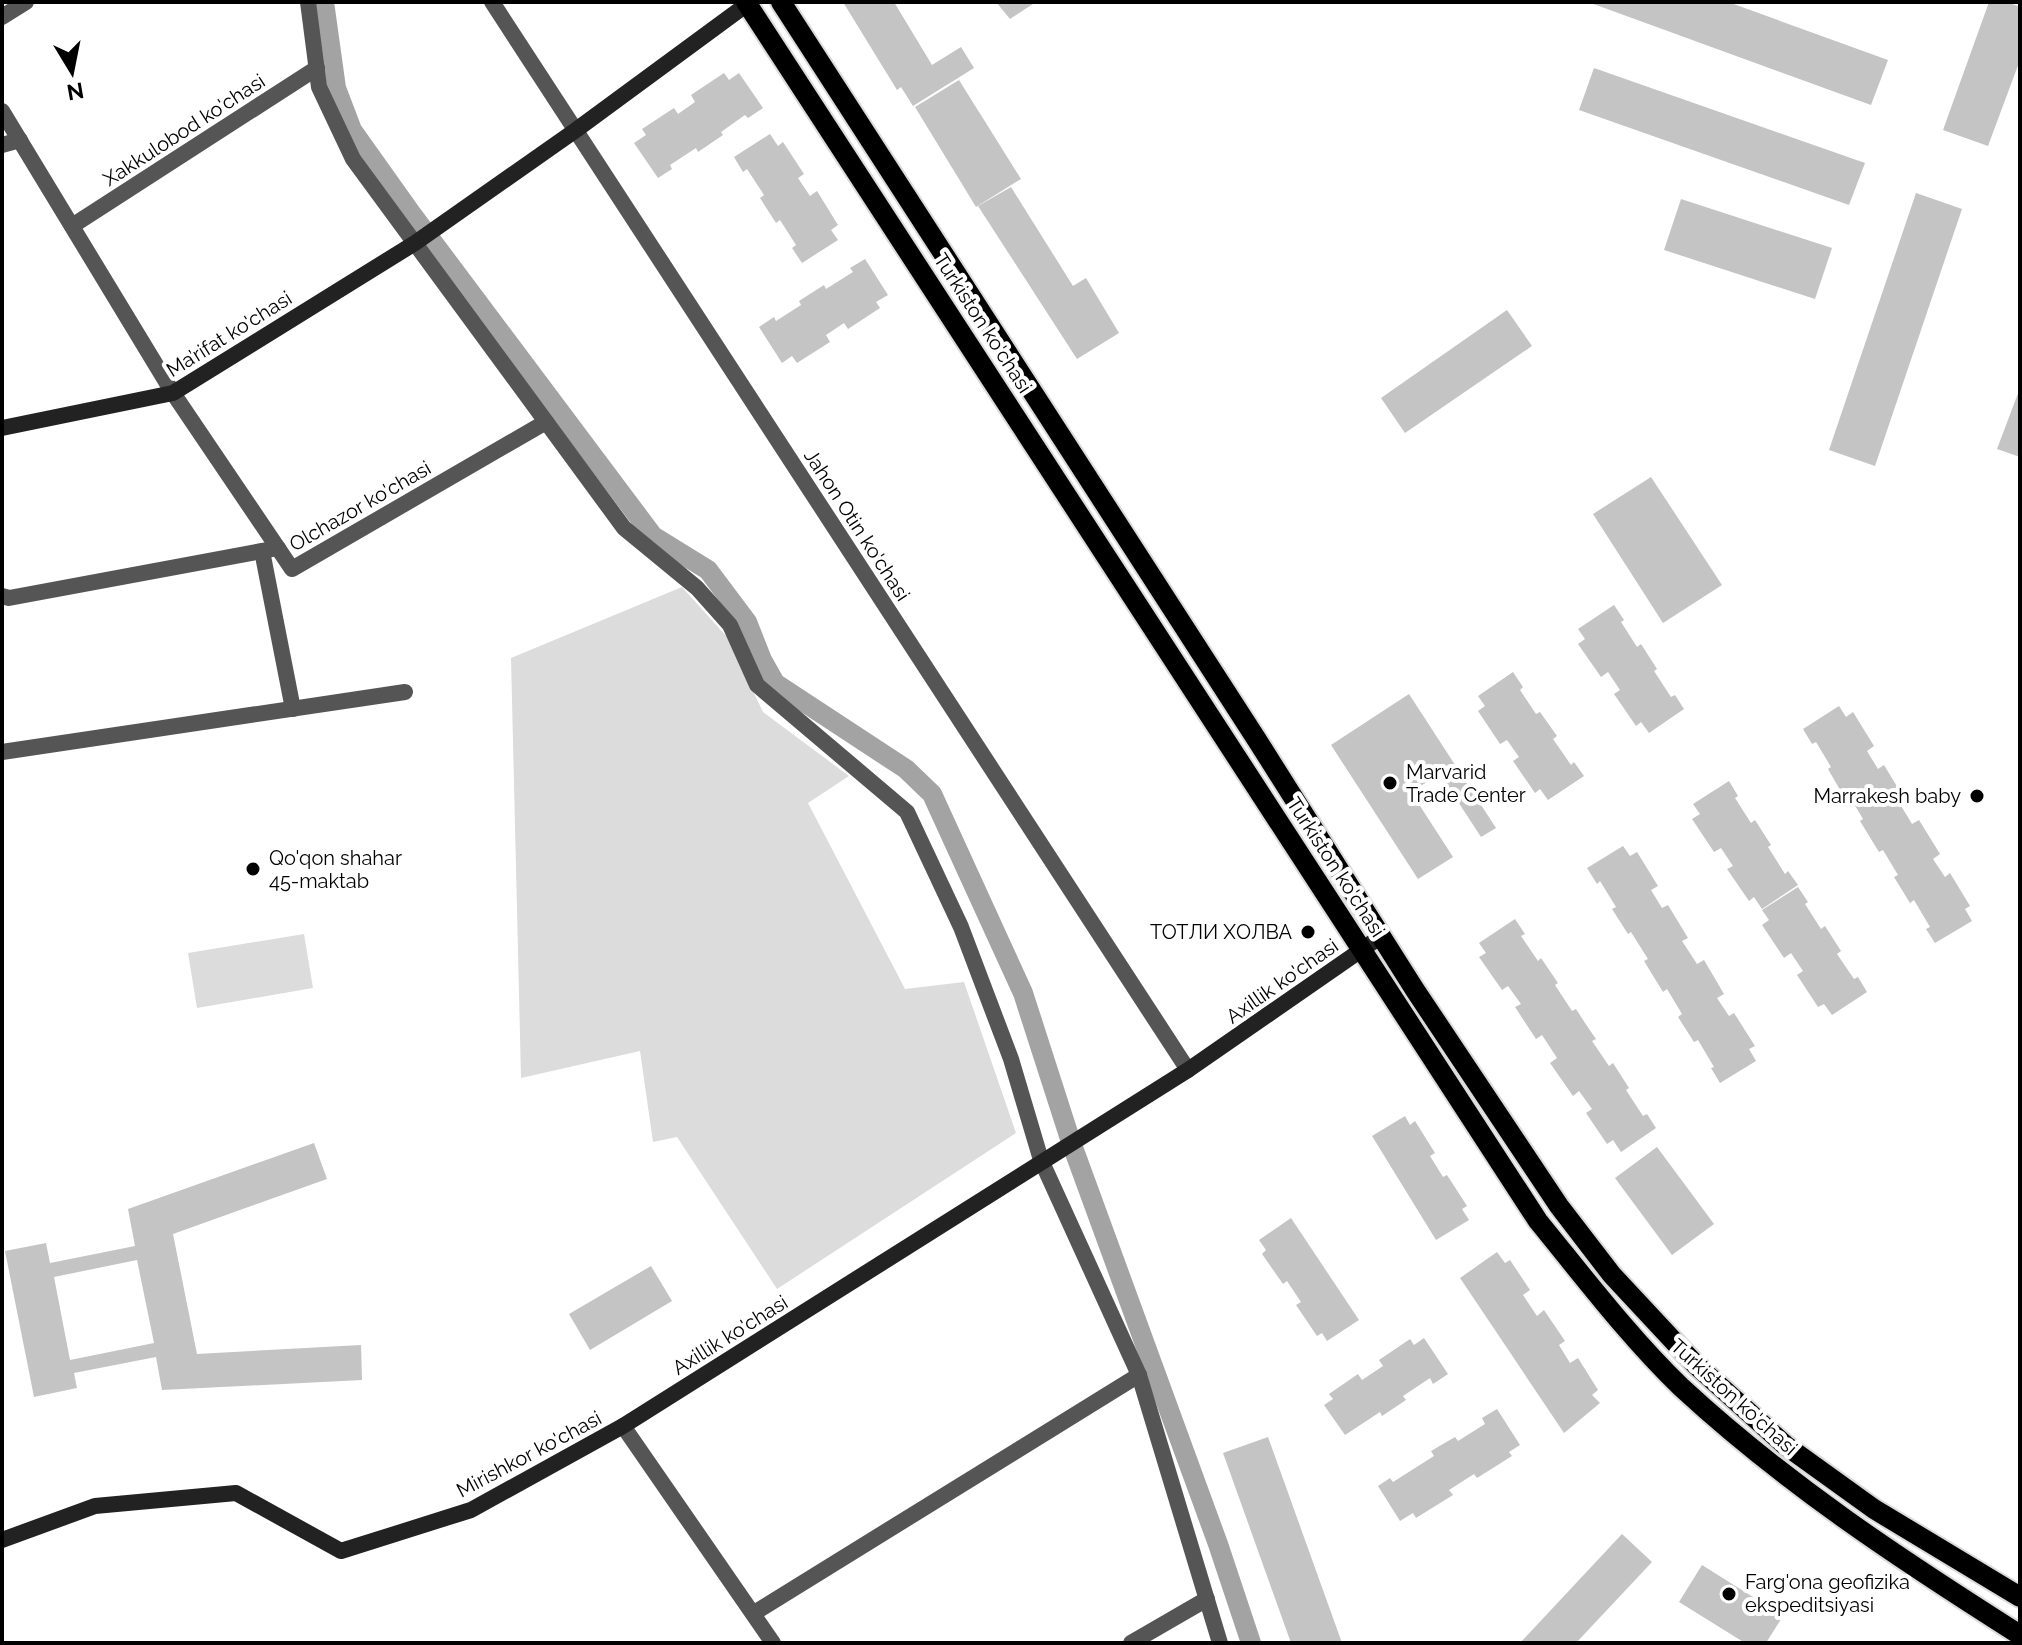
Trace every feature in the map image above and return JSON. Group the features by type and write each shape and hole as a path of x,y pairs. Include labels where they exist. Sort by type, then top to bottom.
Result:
{"main road":[{"name":"Turkiston ko'chasi","path":"781,2 1266,753 1380,937 1559,1206 1612,1275 1695,1364 1785,1445 1874,1509 2020,1597"},
{"name":"Turkiston ko'chasi","path":"748,3 1538,1221 1602,1300 1679,1385 1771,1465 1882,1547 2020,1635"}],"street":[{"path":"2,17 26,2"},
{"path":"308,2 319,87 353,159 624,528 697,588 730,625 757,685 907,812 961,927 1046,1158 1139,1375 1220,1643"},
{"name":"Jahon Otin ko'chasi","path":"492,2 1188,1070"},
{"path":"576,130 748,3"},
{"name":"Xakkulobod ko'chasi","path":"72,226 317,68"},
{"path":"2,111 270,550 293,709"},
{"name":"Ma’rifat ko'chasi","path":"2,428 173,393 415,243 576,130"},
{"path":"2,145 20,140"},
{"name":"Olchazor ko'chasi","path":"2,596 9,598 270,550 292,569 546,422"},
{"path":"2,752 405,692"},
{"name":"Axillik ko'chasi","path":"623,1426 1188,1070 1380,937"},
{"path":"754,1613 1139,1375"},
{"path":"623,1426 773,1643"},
{"name":"Mirishkor ko'chasi","path":"2,1540 95,1506 236,1493 341,1551 471,1510 623,1426"},
{"path":"1131,1643 1207,1599"}],"shaded area":[{"path":"682,587 727,637 763,712 849,776 808,803 905,989 964,982 1016,1133 777,1289 677,1137 653,1142 640,1051 521,1078 511,658"},
{"path":"304,934 313,988 197,1008 188,953"}],"building":[{"path":"843,2 894,2 932,65 961,47 974,68 913,106 901,87 897,90"},
{"path":"996,2 1036,2 1010,19"},
{"path":"1588,2 1728,2 1888,60 1871,105"},
{"path":"1989,2 2007,2 2020,7 2020,60 1988,146 1943,130"},
{"path":"1594,68 1865,163 1849,205 1579,110"},
{"path":"724,73 729,80 739,73 763,108 748,118 745,115 698,152 696,148 670,165 672,169 658,178 634,143 646,135 642,129 674,108 678,114 695,102 691,95"},
{"path":"959,80 1021,179 976,207 915,107"},
{"path":"770,134 778,146 783,142 804,174 798,178 810,196 817,191 838,225 831,230 838,240 802,263 792,248 796,245 780,220 776,223 760,198 764,195 747,169 743,172 734,157"},
{"path":"1011,187 1073,286 1086,278 1119,333 1077,359 978,206"},
{"path":"1916,193 1962,209 1875,466 1829,450"},
{"path":"1681,199 1832,248 1815,299 1664,250"},
{"path":"865,259 888,295 876,302 880,308 848,329 844,323 826,335 830,342 797,363 792,356 782,363 759,327 774,317 776,321 801,305 799,301 824,285 826,289 853,272 850,268"},
{"path":"1507,310 1532,346 1405,433 1381,398"},
{"path":"2020,388 2020,457 1997,449"},
{"path":"1651,477 1722,585 1663,623 1593,514"},
{"path":"1614,605 1637,647 1641,644 1671,697 1675,695 1684,709 1649,733 1641,722 1636,726 1614,694 1620,690 1608,672 1601,677 1578,644 1585,639 1578,629"},
{"path":"1513,672 1523,687 1520,690 1536,714 1540,712 1557,736 1553,739 1571,765 1574,762 1584,776 1548,800 1540,789 1535,793 1513,761 1519,757 1507,740 1500,744 1478,711 1485,706 1478,696"},
{"name":"Marvarid Trade Center","path":"1409,694 1496,828 1481,837 1440,774 1411,792 1453,857 1418,879 1331,745"},
{"path":"1839,706 1846,717 1853,712 1874,746 1867,751 1878,769 1884,765 1904,798 1898,801 1912,824 1919,820 1940,854 1933,859 1945,877 1950,873 1970,906 1965,909 1972,921 1935,943 1926,929 1930,927 1914,900 1910,903 1894,877 1898,875 1883,850 1879,852 1847,792 1843,795 1816,742 1812,744 1803,729"},
{"path":"1729,781 1738,796 1735,798 1751,823 1755,820 1785,874 1788,871 1798,885 1762,909 1754,897 1749,901 1727,869 1733,866 1721,848 1714,852 1692,819 1700,814 1693,804"},
{"path":"1623,846 1630,856 1637,852 1658,886 1651,890 1662,908 1668,905 1688,938 1682,941 1697,964 1704,960 1724,994 1717,998 1729,1016 1734,1013 1755,1046 1749,1049 1756,1061 1720,1083 1698,1040 1694,1042 1678,1017 1682,1014 1667,989 1663,992 1644,961 1648,959 1612,909 1616,907 1600,881 1597,884 1587,868"},
{"path":"1798,887 1821,929 1825,926 1841,951 1837,954 1867,992 1832,1015 1824,1004 1818,1007 1797,975 1803,971 1791,953 1784,958 1762,925 1769,920 1762,910"},
{"path":"1515,919 1525,934 1521,936 1558,983 1555,985 1572,1011 1576,1009 1609,1066 1613,1063 1643,1116 1647,1114 1656,1128 1621,1152 1613,1140 1607,1144 1586,1113 1592,1109 1579,1091 1573,1096 1550,1063 1557,1058 1542,1035 1536,1039 1515,1007 1521,1004 1508,986 1502,990 1479,957 1486,953 1479,943"},
{"path":"1405,1116 1410,1125 1415,1121 1435,1153 1430,1156 1467,1206 1462,1209 1469,1220 1436,1240 1372,1136"},
{"path":"314,1143 327,1179 173,1234 197,1354 361,1345 362,1380 162,1390 156,1357 74,1373 77,1388 34,1397 5,1251 46,1243 50,1263 135,1246 128,1209","holes":["137,1260 154,1343 70,1360 54,1277"]},
{"path":"1657,1147 1714,1224 1672,1255 1615,1178"},
{"path":"1291,1218 1359,1320 1327,1341 1322,1333 1317,1336 1296,1305 1301,1302 1287,1281 1283,1284 1262,1254 1266,1250 1259,1240"},
{"path":"1497,1252 1505,1263 1510,1260 1530,1290 1523,1295 1537,1316 1544,1310 1565,1341 1559,1345 1570,1363 1578,1358 1598,1390 1592,1395 1600,1403 1564,1433 1460,1278"},
{"path":"651,1266 672,1301 590,1350 569,1314"},
{"path":"1424,1338 1448,1374 1433,1384 1430,1378 1403,1396 1406,1400 1382,1416 1380,1412 1345,1435 1324,1405 1333,1399 1329,1394 1358,1374 1362,1380 1383,1366 1379,1360 1410,1339 1414,1345"},
{"path":"1497,1409 1520,1445 1509,1452 1512,1456 1477,1478 1474,1474 1449,1490 1453,1495 1416,1518 1413,1513 1400,1521 1378,1486 1390,1478 1393,1482 1434,1456 1431,1451 1455,1437 1458,1441 1485,1424 1482,1418"},
{"path":"1268,1437 1342,1643 1291,1643 1223,1453"},
{"path":"1622,1534 1652,1562 1576,1643 1520,1643"},
{"path":"1702,1565 1783,1616 1766,1643 1745,1643 1679,1602"}],"waterway":[{"path":"324,2 336,88 352,130 653,536 708,570 747,622 775,683 906,769 932,794 1023,993 1071,1142 1218,1544 1251,1643"}],"place":[{"name":"Marvarid Trade Center","path":"1390,783"},
{"name":"Marrakesh baby","path":"1977,796"},
{"name":"Qo'qon shahar 45-maktab","path":"253,869"},
{"name":"ТОТЛИ ХОЛВА","path":"1308,932"},
{"name":"Farg'ona geofizika ekspeditsiyasi","path":"1729,1594"}]}
